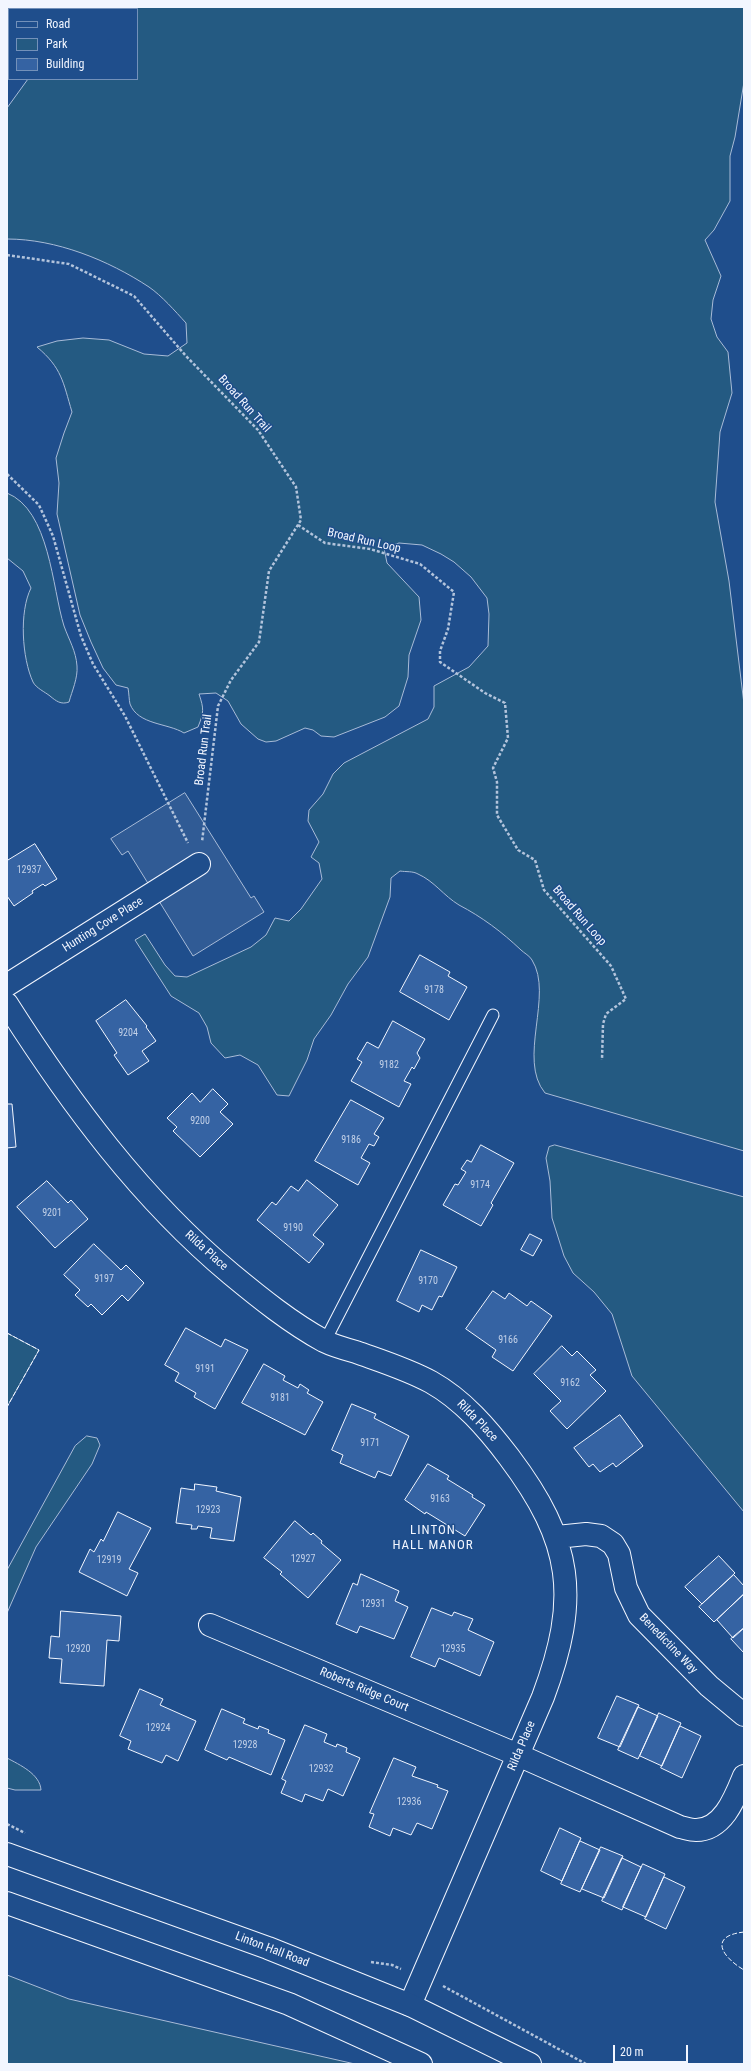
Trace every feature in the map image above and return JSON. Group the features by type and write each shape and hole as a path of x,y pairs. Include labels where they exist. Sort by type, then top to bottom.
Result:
{"street":[{"name":"Hunting Cove Place","path":"7,985 199,864"},
{"name":"Rilda Place","path":"7,1004 44,1062 93,1129 136,1181 182,1229 230,1273 262,1299 325,1341 408,1370 433,1383 459,1401 493,1435 521,1473 541,1504 557,1537 565,1575 565,1619 556,1661 518,1755 410,2005"},
{"name":"Benedictine Way","path":"557,1537 586,1534 601,1536 613,1544 620,1554 626,1588 639,1615 709,1686 744,1716"},
{"name":"Roberts Ridge Court","path":"210,1625 518,1755"},
{"path":"518,1755 680,1827 696,1830 708,1828 724,1816 744,1776"},
{"name":"Linton Hall Road","path":"7,1854 268,1948 410,2005 530,2064"},
{"path":"7,1903 289,2004 421,2064"}],"lane":[{"path":"325,1341 493,1015"}],"path":[{"name":"Broad Run Trail","path":"7,255 69,264 134,296 186,356 258,430 296,487 301,520 269,571 259,642 231,680 218,706 218,724 199,864"},
{"path":"7,474 38,505 53,536 70,602 93,664 125,716 199,864"},
{"name":"Broad Run Loop","path":"298,525 325,544 370,549 420,564 454,592 448,629 440,651 440,662 485,693 505,702 508,738 493,768 497,782 497,815 518,850 536,860 544,890 611,966 626,999 606,1014 602,1024 602,1060"},
{"path":"446,1987 586,2064"}],"green space":[{"path":"7,7 46,7 8,8 7,53"},
{"path":"744,7 744,82 735,137 730,156 730,201 714,230 705,240 721,276 713,300 711,319 717,337 728,352 732,393 720,432 715,502 729,581 744,704 744,1151 545,1093 537,1079 534,1063 534,1045 539,991 538,974 532,960 492,925 459,905 424,877 416,873 400,871 391,878 390,897 368,957 348,984 331,1015 314,1039 307,1060 289,1096 277,1095 258,1065 240,1055 225,1058 211,1043 207,1027 199,1013 171,996 135,940 145,934 165,965 175,976 187,977 251,947 266,935 275,918 289,921 301,909 322,879 319,863 311,857 319,842 308,821 309,810 323,794 333,774 344,763 428,719 434,707 434,686 469,667 488,646 489,614 487,598 471,577 454,562 422,545 399,543 384,548 387,563 419,597 421,620 409,655 408,677 399,706 385,717 334,737 321,736 313,730 305,728 276,741 266,742 258,739 241,724 228,701 216,693 199,694 203,710 200,722 198,727 184,733 146,720 140,716 134,711 130,704 128,688 116,685 103,668 80,615 57,514 59,483 56,458 72,412 64,384 57,369 37,347 57,341 83,338 109,340 144,354 168,356 187,343 186,323 149,287 99,260 63,247 25,240 7,239 7,108 27,80 138,80 138,8 96,8"},
{"path":"7,493 21,502 32,516 41,533 47,552 64,626 74,650 77,666 77,675 69,702 59,702 38,688 34,684 29,672 24,648 23,622 27,598 31,588 23,571 7,558"},
{"path":"555,1145 744,1197 744,1512 632,1376 612,1314 594,1292 573,1273 564,1256 552,1218 550,1181 546,1158 549,1147"},
{"path":"7,1333 39,1350 7,1407"},
{"path":"87,1436 97,1438 100,1445 92,1464 36,1547 7,1613 7,1570 75,1446"},
{"path":"7,1758 23,1767 33,1775 40,1784 41,1790 15,1790 7,1788"},
{"path":"7,1975 69,1999 355,2064 7,2064"}],"shaded area":[{"path":"185,793 251,898 254,896 264,912 193,956 128,851 122,855 111,839"}],"building":[{"path":"35,844 57,879 45,886 43,884 14,906 7,896 7,861"},
{"path":"420,955 450,972 448,976 467,987 449,1020 400,992"},
{"path":"126,1000 147,1026 146,1027 156,1041 142,1051 149,1061 128,1075 114,1055 117,1053 96,1021"},
{"path":"393,1021 425,1039 417,1053 420,1058 414,1069 412,1067 404,1081 411,1084 399,1107 351,1081 362,1062 357,1059 367,1042 378,1048"},
{"path":"213,1089 228,1104 220,1112 233,1124 200,1157 173,1131 177,1127 167,1118 192,1093 200,1102"},
{"path":"351,1100 384,1118 374,1134 379,1137 374,1146 369,1144 361,1158 370,1163 358,1185 315,1161"},
{"path":"7,1104 12,1104 16,1147 7,1148"},
{"path":"481,1145 514,1163 491,1203 493,1205 481,1226 443,1205 455,1184 458,1185 466,1172 461,1169 467,1160 471,1162"},
{"path":"307,1180 338,1205 313,1235 324,1244 309,1263 257,1220 272,1202 276,1205 291,1186 298,1191"},
{"path":"47,1181 68,1203 71,1200 88,1219 55,1248 17,1207"},
{"path":"530,1234 542,1240 533,1256 521,1250"},
{"path":"94,1244 121,1270 126,1265 144,1283 128,1301 122,1295 102,1315 91,1304 88,1307 75,1295 80,1290 64,1275"},
{"path":"421,1250 457,1267 442,1297 439,1296 432,1310 422,1305 419,1312 397,1301"},
{"path":"493,1291 505,1299 509,1293 527,1306 531,1301 552,1316 513,1371 492,1357 496,1350 466,1329"},
{"path":"186,1328 221,1347 225,1339 248,1350 215,1409 194,1397 196,1393 175,1381 179,1373 165,1365"},
{"path":"562,1346 572,1356 577,1351 596,1370 590,1375 606,1391 567,1429 550,1411 561,1401 534,1374"},
{"path":"264,1364 285,1376 283,1380 298,1388 300,1384 309,1390 307,1393 323,1402 305,1435 242,1403"},
{"path":"352,1404 376,1414 374,1418 409,1436 391,1476 378,1471 375,1478 340,1463 343,1455 332,1450"},
{"path":"620,1415 643,1446 616,1467 613,1463 600,1472 593,1464 589,1467 574,1448"},
{"path":"428,1464 449,1476 447,1479 473,1495 472,1497 485,1505 465,1536 426,1512 425,1514 405,1500"},
{"path":"195,1484 217,1487 216,1491 241,1497 234,1541 210,1538 212,1528 198,1526 197,1529 191,1529 192,1525 176,1523 181,1488 194,1490"},
{"path":"118,1512 151,1528 129,1569 138,1573 127,1596 79,1572 90,1549 94,1552 101,1539 103,1541"},
{"path":"295,1521 311,1535 313,1533 322,1541 321,1543 341,1560 308,1598 280,1574 282,1572 264,1558"},
{"path":"719,1556 735,1573 702,1604 685,1587"},
{"path":"361,1574 399,1591 395,1601 408,1607 394,1639 360,1626 357,1633 336,1624 353,1583 357,1585"},
{"path":"734,1575 744,1586 744,1594 714,1622 699,1607"},
{"path":"744,1594 744,1628 733,1638 717,1620"},
{"path":"432,1608 452,1616 454,1612 473,1619 468,1630 494,1642 480,1676 439,1658 435,1667 411,1657"},
{"path":"61,1611 121,1616 119,1641 107,1640 104,1686 60,1683 62,1659 49,1658 51,1636 59,1637"},
{"path":"744,1628 744,1653 731,1639"},
{"path":"140,1689 163,1699 160,1705 196,1721 178,1761 166,1755 162,1763 128,1749 131,1741 120,1736"},
{"path":"617,1696 639,1705 620,1747 598,1738"},
{"path":"638,1707 658,1716 638,1759 618,1750"},
{"path":"222,1709 245,1719 243,1723 258,1729 259,1726 269,1730 268,1733 285,1740 271,1775 229,1757 227,1760 205,1750"},
{"path":"659,1713 681,1723 662,1766 640,1756"},
{"path":"305,1725 327,1734 324,1742 336,1747 337,1744 347,1748 346,1752 360,1758 343,1796 328,1789 323,1801 305,1794 302,1802 281,1793 286,1781 282,1779"},
{"path":"680,1726 701,1736 682,1778 661,1768"},
{"path":"394,1758 416,1767 412,1776 438,1785 437,1787 448,1791 432,1829 417,1823 411,1835 393,1828 390,1836 369,1827 374,1814 370,1813"},
{"path":"560,1828 581,1838 562,1881 541,1871"},
{"path":"580,1841 600,1850 580,1892 561,1884"},
{"path":"601,1847 623,1856 604,1898 582,1889"},
{"path":"622,1858 641,1867 622,1910 602,1901"},
{"path":"643,1864 665,1874 646,1917 623,1907"},
{"path":"664,1877 685,1887 666,1929 645,1919"}],"fence":[{"path":"7,1333 39,1350 7,1407"},
{"path":"744,1932 733,1934 722,1942 722,1948 725,1953 736,1965 744,1970"}],"district":[{"name":"LINTON HALL MANOR","path":"433,1538"}]}
